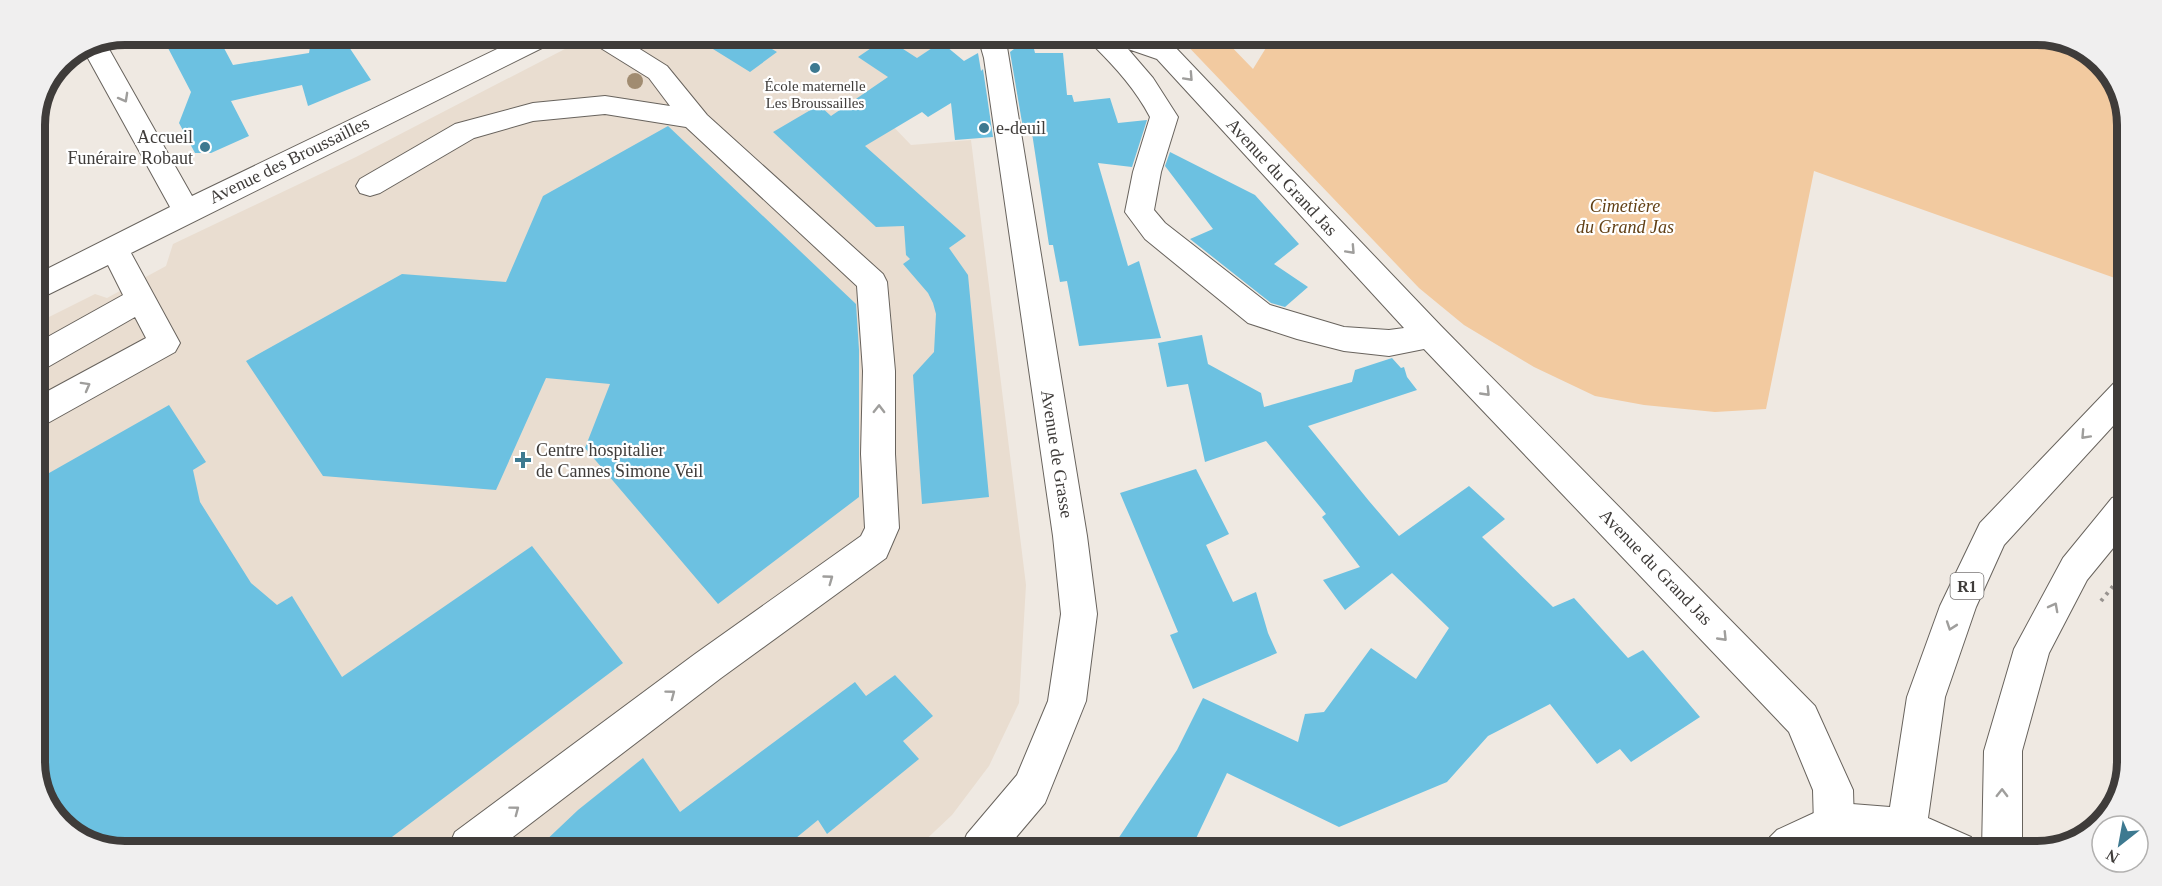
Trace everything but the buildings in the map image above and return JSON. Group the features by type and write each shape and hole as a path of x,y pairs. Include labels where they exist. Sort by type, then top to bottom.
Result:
{"main road":[{"name":"Avenue des Broussailles","path":"45,284 186,211 527,45"},
{"path":"476,841 708,666 874,547 882,528 878,453 879,371 872,282 696,120 658,72 614,45"},
{"name":"Avenue de Grasse","path":"987,841 1031,789 1036,778 1067,701 1079,614 1061,477 993,45"},
{"path":"1108,45 1154,96 1164,117 1147,172 1139,212 1155,231 1259,314 1344,339 1389,343 1430,335"},
{"name":"Avenue du Grand Jas","path":"1143,45 1166,53 1430,335 1802,718 1833,790 1834,825"},
{"path":"97,50 186,211"},
{"path":"370,186 465,131 533,112 605,105 696,120"},
{"path":"45,408 164,343 114,249"},
{"path":"45,353 141,299"},
{"name":"R1","path":"1907,829 1926,697 1958,606 1992,534 2117,401"},
{"path":"2002,841 2002,751 2032,649 2075,569 2117,518"},
{"path":"1794,841 1834,825 1869,823 1907,829 1935,841"}],"path":[{"path":"2109,593 2117,582"}],"shaded area":[{"name":"Centre hospitalier de Cannes Simone Veil","path":"573,45 936,45 863,95 911,145 971,140 1026,585 1019,703 989,766 952,815 924,841 125,841 89,833 80,828 61,810 49,787 45,767 45,319 95,294 107,298 166,266 173,244 356,157"}],"green space":[{"name":"Cimetière du Grand Jas","path":"1187,45 1230,45 1253,69 1268,45 2037,45 2063,49 2082,58 2101,76 2111,94 2117,119 2117,279 1814,171 1766,409 1715,412 1644,405 1595,396 1534,367 1464,325 1419,288"}],"place":[{"name":"École maternelle Les Broussailles","path":"815,68"},
{"name":"e-deuil","path":"984,128"},
{"name":"Accueil Funéraire Robaut","path":"205,147"},
{"name":"Centre hospitalier de Cannes Simone Veil","path":"523,460"}]}
